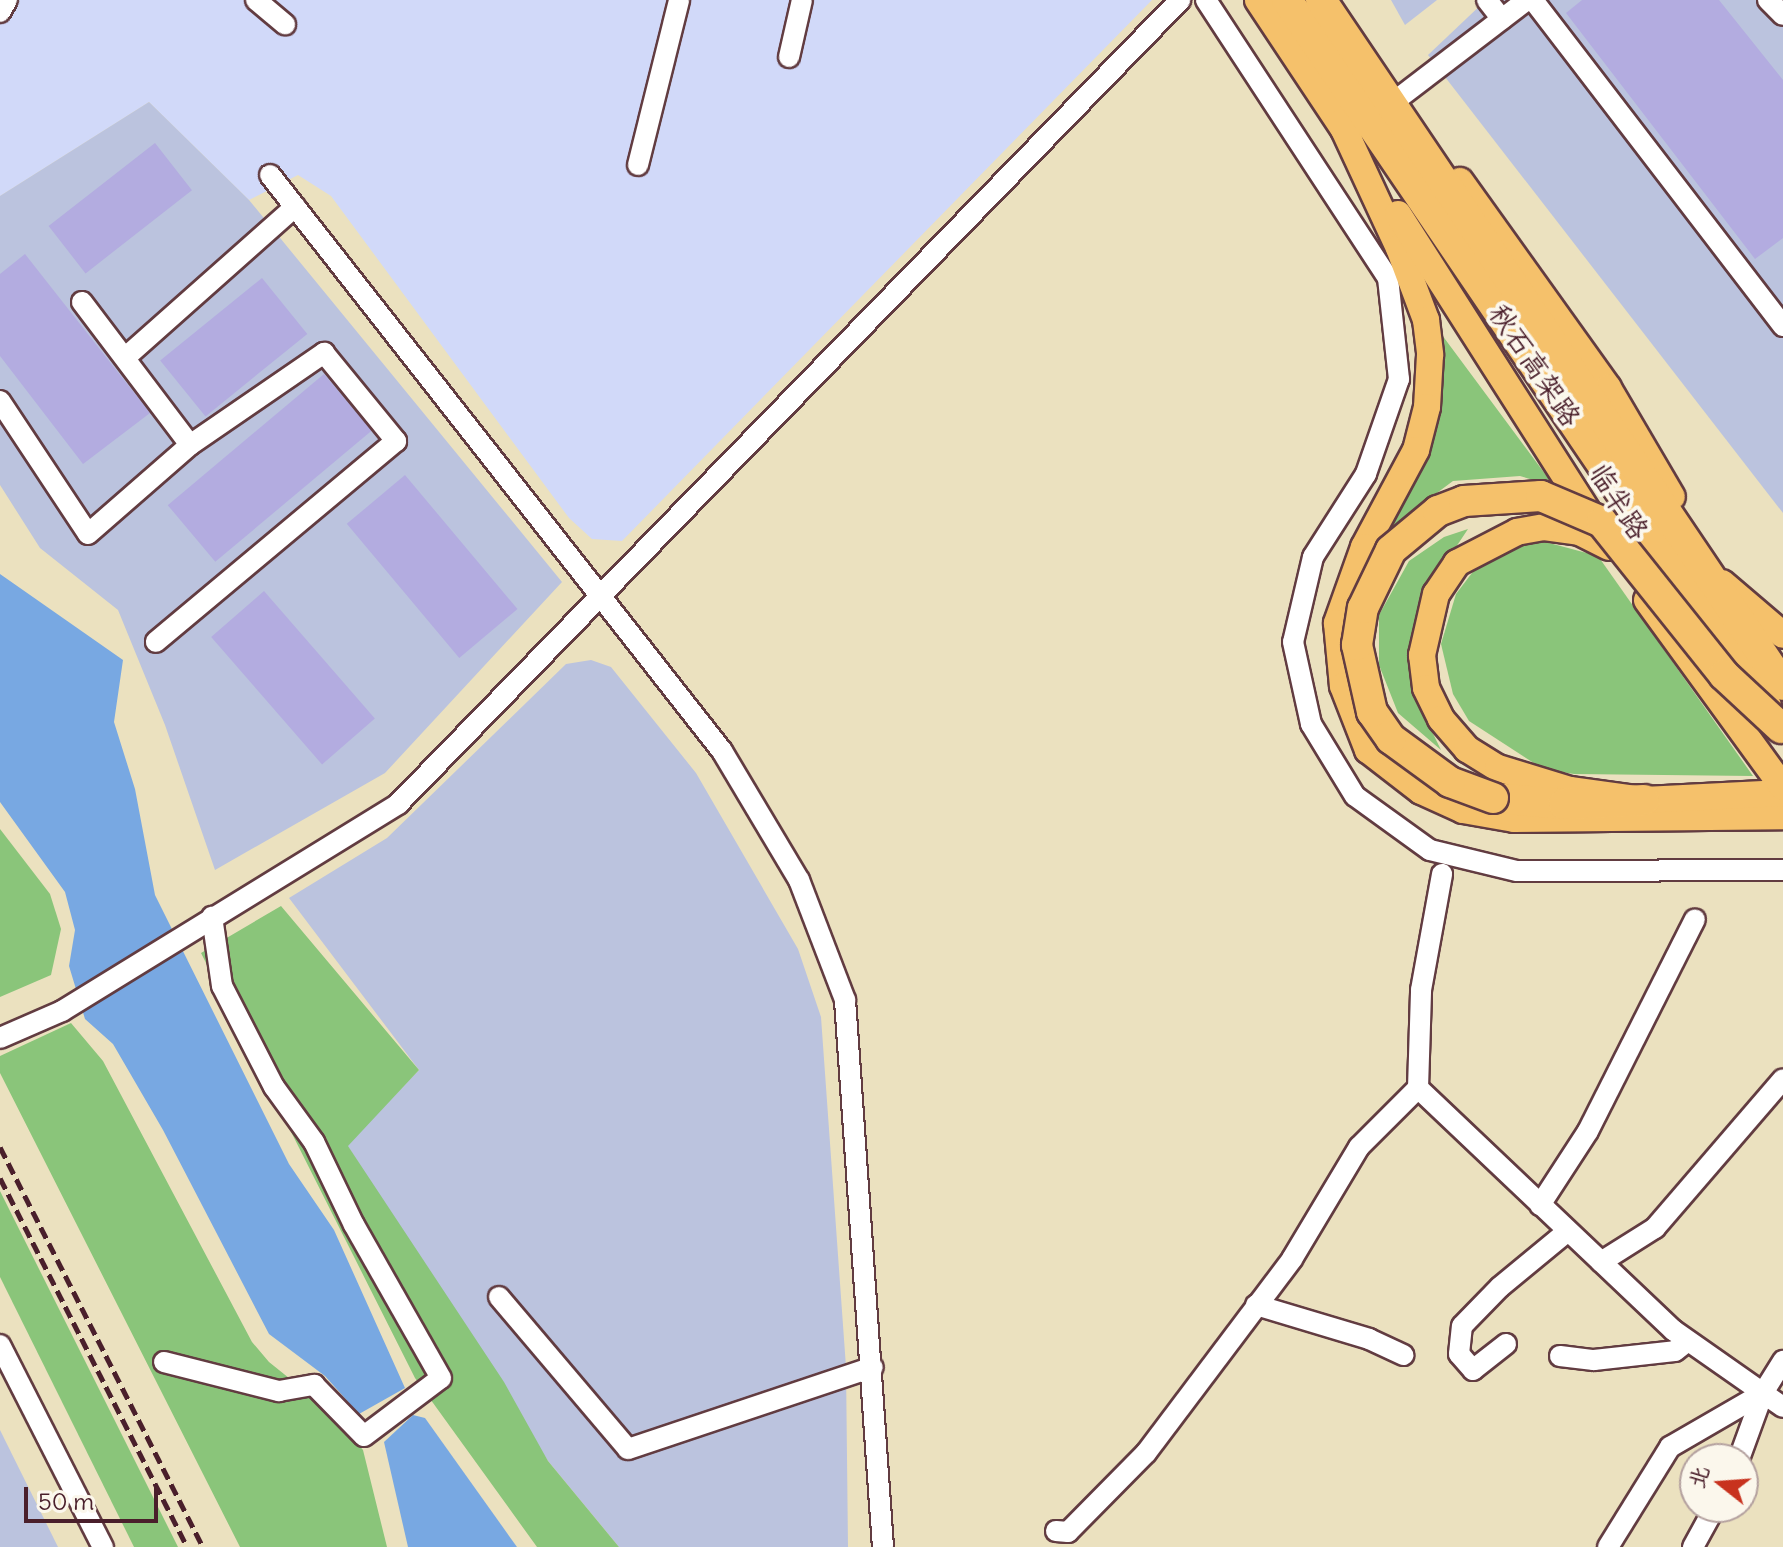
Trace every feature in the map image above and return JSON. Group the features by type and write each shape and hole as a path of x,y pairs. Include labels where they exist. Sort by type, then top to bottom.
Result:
{"highway":[{"name":"秋石高架路","path":"1287,0 1782,730"},
{"name":"秋石高架路","path":"1321,0 1783,685"},
{"path":"1644,800 1564,804 1493,798 1450,782 1391,739 1372,712 1357,645 1363,608 1391,550 1426,519 1464,501 1541,496 1602,522 1724,675 1782,730"}],"main road":[{"name":"临半路","path":"1258,0 1341,123 1611,548 1783,790"},
{"name":"临半路","path":"1328,0 1608,388 1722,583 1783,667"},
{"path":"1341,123 1399,248 1426,320 1430,355 1427,407 1416,450 1364,547 1337,623 1343,686 1368,750 1421,791 1463,810 1514,819 1738,804 1783,790"},
{"path":"1611,548 1579,532 1544,527 1517,532 1457,563 1436,594 1422,655 1426,688 1441,719 1467,749 1498,768 1570,790 1644,800 1738,804 1783,816"},
{"path":"1722,583 1783,635"}],"street":[{"path":"0,12 7,0"},
{"path":"256,0 285,24"},
{"path":"638,165 679,0"},
{"path":"789,57 802,0"},
{"path":"0,1038 62,1011 398,804 1180,0"},
{"path":"1206,0 1388,278 1399,379 1366,474 1313,557 1293,642 1311,724 1355,796 1430,850 1517,871 1783,870"},
{"path":"1487,0 1502,19"},
{"path":"1400,97 1530,0 1783,326"},
{"path":"1768,0 1783,15"},
{"path":"270,175 722,751 799,880 845,1000 873,1367 883,1547"},
{"path":"127,356 295,207"},
{"path":"82,302 127,356 190,445"},
{"path":"0,401 88,534 190,445 324,353 396,441 156,642"},
{"path":"1056,1531 1068,1532 1146,1453 1292,1259 1359,1147 1418,1088 1421,990 1442,874"},
{"path":"164,1362 279,1391 314,1385 364,1436 441,1378 354,1225 314,1142 274,1087 222,986 212,917"},
{"path":"1540,1205 1588,1131 1695,919"},
{"path":"1601,1262 1655,1228 1783,1079"},
{"path":"1418,1088 1688,1341 1783,1407"},
{"path":"1506,1344 1473,1370 1459,1354 1462,1326 1500,1287 1568,1231"},
{"path":"499,1297 628,1449 873,1367"},
{"path":"1256,1305 1369,1339 1403,1355"},
{"path":"1560,1356 1594,1360 1675,1351 1688,1341"},
{"path":"0,1345 103,1547"},
{"path":"1745,1443 1763,1393 1783,1361"},
{"path":"1608,1547 1670,1447 1763,1393"},
{"path":"1693,1547 1706,1523"}],"shaded area":[{"path":"0,0 1152,0 622,541 592,539 569,518 331,196 298,175 249,200 149,102 0,196"},
{"path":"1391,0 1437,0 1405,25"},
{"path":"1486,0 1783,0 1783,513 1428,55"},
{"path":"149,102 249,200 562,582 385,773 215,870 165,725 118,610 40,548 0,485 0,196"},
{"path":"591,660 611,667 696,773 798,949 821,1017 846,1367 848,1547 619,1547 548,1461 347,1145 419,1070 289,898 387,838 566,664"},
{"path":"0,1430 58,1547 0,1547"}],"green space":[{"path":"1442,335 1554,486 1520,476 1453,481 1391,527 1436,430 1444,369"},
{"path":"1468,529 1424,595 1412,636 1417,701 1441,750 1398,713 1379,665 1379,615 1409,561 1444,537"},
{"path":"1538,540 1598,556 1753,776 1574,774 1543,769 1469,721 1453,694 1441,644 1456,594 1478,565 1506,548"},
{"path":"0,829 50,894 61,929 51,975 0,997"},
{"path":"281,906 419,1070 348,1146 504,1382 548,1461 619,1547 537,1547 415,1378 201,953"},
{"path":"71,1023 103,1061 252,1342 269,1362 330,1411 363,1450 387,1547 240,1547 0,1073 0,1056"},
{"path":"0,1191 178,1547 134,1547 0,1277"}],"water":[{"path":"0,574 123,660 114,722 135,789 155,895 289,1164 334,1230 405,1388 359,1414 325,1376 269,1334 163,1130 113,1044 85,1019 69,966 75,930 65,892 0,802"},
{"path":"413,1415 425,1418 517,1547 408,1547 384,1442"}],"building":[{"path":"1582,0 1719,0 1783,80 1783,238 1755,259 1566,13"},
{"path":"155,143 192,190 86,273 49,226"},
{"path":"25,254 150,413 83,464 0,356 0,274"},
{"path":"262,278 307,334 206,416 160,360"},
{"path":"324,374 372,431 215,562 168,505"},
{"path":"405,475 517,609 459,658 347,524"},
{"path":"264,591 375,719 322,764 211,637"}],"railway":[{"path":"0,1147 203,1547"},
{"path":"0,1178 187,1547"}]}
